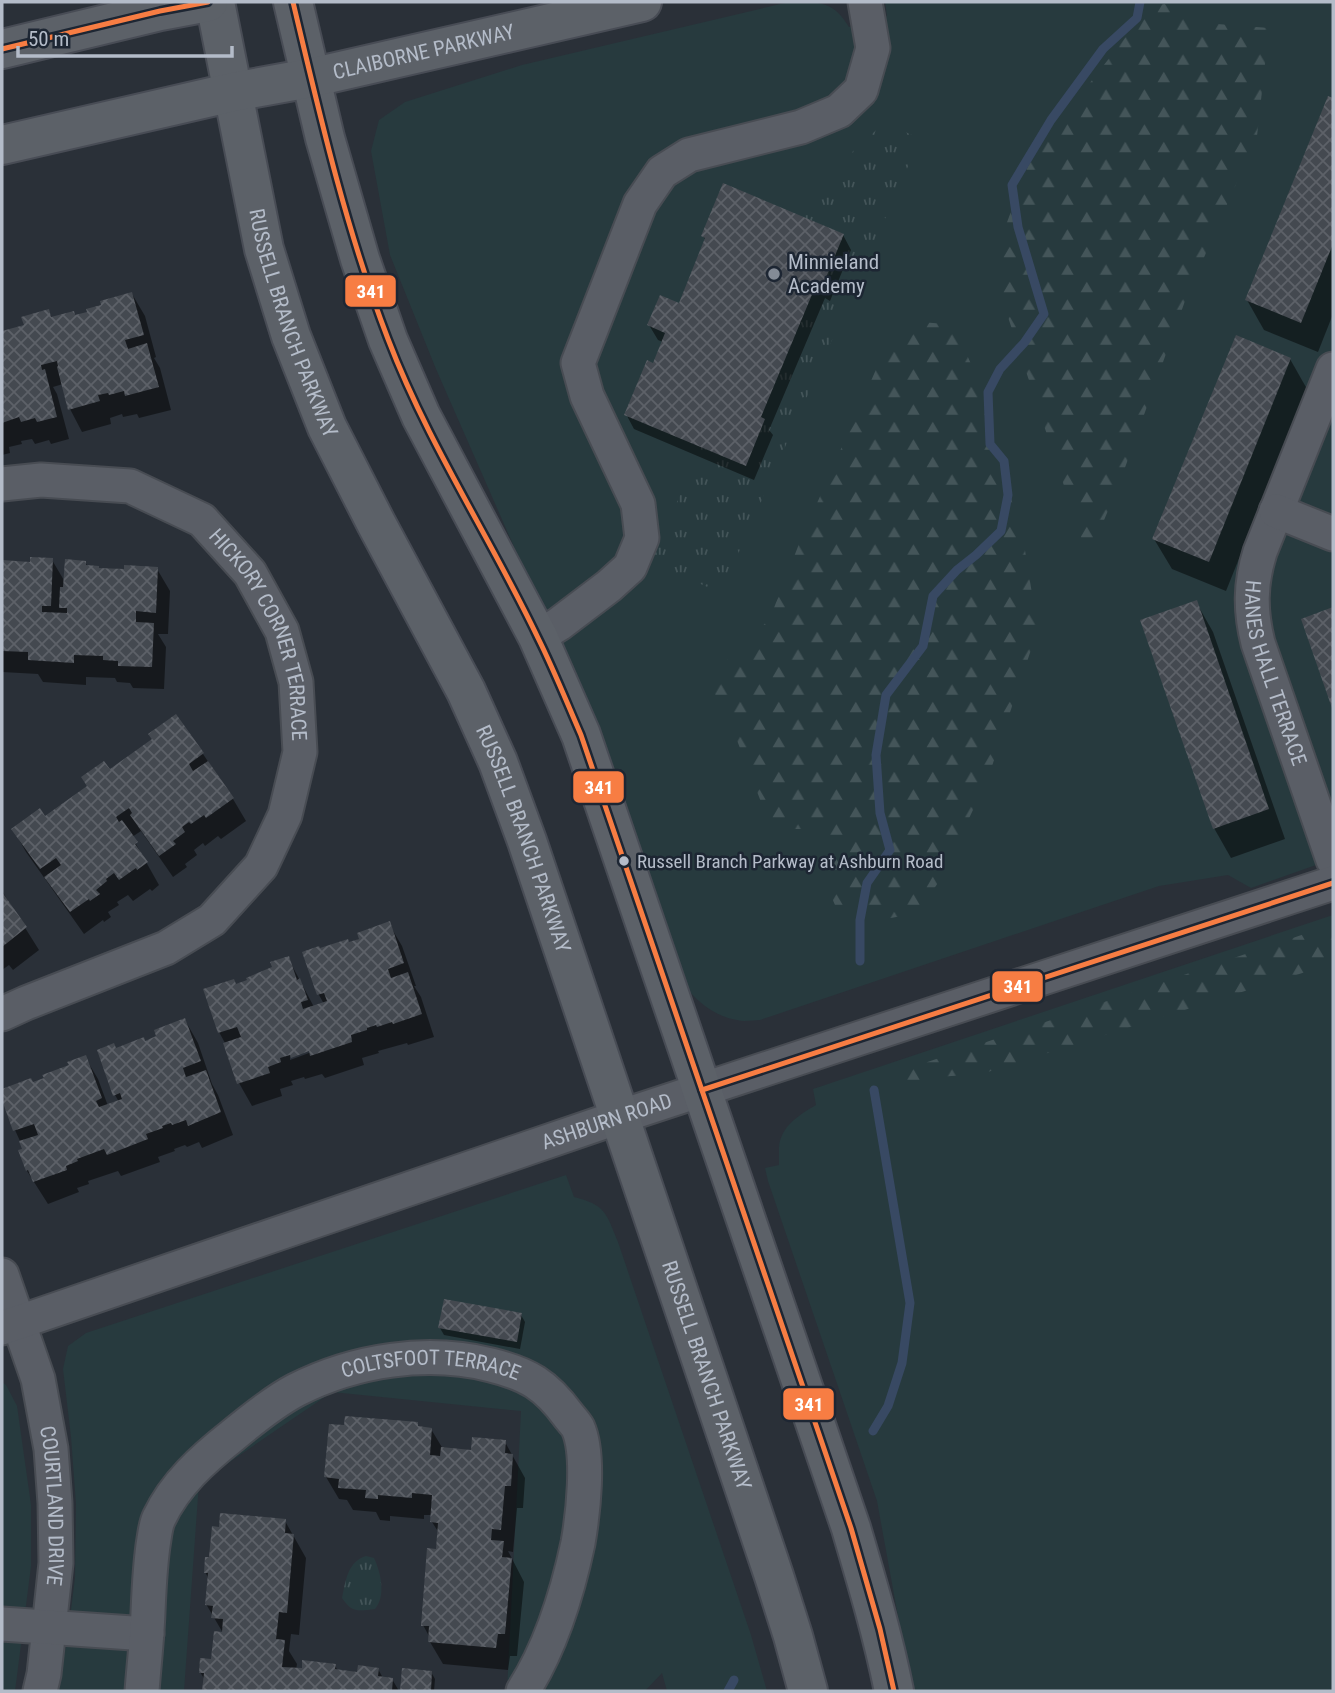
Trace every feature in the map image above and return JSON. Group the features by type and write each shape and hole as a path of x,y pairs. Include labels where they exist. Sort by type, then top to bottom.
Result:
{"main road":[{"path":"2,49 208,2"},
{"name":"RUSSELL BRANCH PARKWAY","path":"215,2 264,249 291,336 327,427 466,691 498,762 774,1576 808,1691"},
{"path":"293,2 325,138 360,259 388,340 421,416 538,637 581,735 851,1528 894,1691"},
{"name":"CLAIBORNE PARKWAY","path":"2,145 642,2"}],"street":[{"path":"538,637 609,586 630,567 642,538 638,505 587,396 578,363 640,204 662,172 689,155 801,127 839,111 861,90 873,48 865,2"},
{"name":"HANES HALL TERRACE","path":"1333,371 1276,511 1251,588 1253,625 1258,643 1333,860"},
{"name":"HICKORY CORNER TERRACE","path":"2,484 41,480 130,486 202,520 250,573 282,631 296,682 300,752 285,815 261,866 212,920 166,948 2,1014"},
{"path":"1276,511 1333,534"},
{"name":"ASHBURN ROAD","path":"10,1325 702,1090 1333,883"},
{"path":"2,1275 10,1325"},
{"name":"COURTLAND DRIVE","path":"10,1325 38,1379 51,1449 56,1563 40,1691"},
{"name":"COLTSFOOT TERRACE","path":"142,1691 151,1556 158,1521 176,1489 205,1457 293,1392 351,1368 380,1362 451,1358 511,1370 540,1384 578,1428 585,1460 581,1527 571,1575 552,1635 523,1691"},
{"path":"2,1623 147,1634"}],"green space":[{"path":"789,2 824,4 837,12 849,27 887,16 885,2 1333,2 1333,859 1251,888 1228,875 1159,886 760,1020 743,1021 704,1006 689,991 615,776 577,680 522,565 436,369 390,255 371,151 379,120 405,102 522,65"},
{"path":"1165,4 1191,22 1269,28 1257,136 1185,301 1118,487 1088,558 1002,299 1003,233 1028,166 1150,6"},
{"path":"885,122 920,139 721,593 651,562 701,447 746,465 765,419 761,417 816,285 788,211"},
{"path":"921,322 945,324 961,341 977,378 1024,544 1033,600 1042,617 988,778 940,880 917,913 891,918 835,905 824,873 828,839 818,829 792,829 772,821 763,807 731,725 709,683 713,670 742,649 770,618 799,544 882,356 898,336"},
{"path":"1333,915 1333,1691 914,1691 877,1501 768,1181 765,1168 779,1165 779,1147 783,1133 797,1117 816,1105 813,1089"},
{"path":"1322,928 1333,929 1333,963 975,1076 940,1077 905,1084 898,1072"},
{"path":"566,1175 574,1197 599,1207 611,1224 751,1635 767,1691 667,1691 662,1673 645,1691 507,1691 521,1411 332,1392 199,1483 184,1691 56,1691 67,1642 75,1578 76,1504 63,1369 68,1346 86,1333"},
{"path":"2,1382 17,1406 31,1505 31,1566 15,1691 2,1691"},
{"path":"366,1556 374,1558 377,1564 381,1584 380,1598 375,1609 356,1610 342,1598 351,1567"}],"building":[{"path":"1328,96 1333,98 1333,244 1301,323 1245,300"},
{"name":"Minnieland Academy","path":"723,183 844,234 822,287 816,285 761,417 765,419 746,466 624,415 647,360 653,363 665,333 647,325 660,295 679,303 705,238 701,236"},
{"path":"132,292 144,335 125,340 128,349 147,343 159,387 125,396 124,391 98,395 100,401 68,410 57,361 41,365 42,370 45,369 57,417 37,422 35,418 21,422 19,417 2,423 2,331 24,325 21,317 49,309 51,317 74,311 75,315 101,305 100,301"},
{"path":"1236,335 1291,358 1209,562 1152,539"},
{"path":"30,557 53,558 51,606 42,606 42,612 67,613 67,608 59,608 65,559 86,561 86,565 99,568 124,569 124,565 158,567 156,613 136,611 136,622 154,623 152,667 118,666 118,661 103,660 103,656 74,655 74,663 28,660 28,652 2,651 2,560 30,562"},
{"path":"1197,600 1269,809 1213,829 1140,620"},
{"path":"1333,607 1333,711 1301,619"},
{"path":"176,714 204,753 189,764 193,771 208,761 234,798 206,818 204,815 182,827 185,832 173,841 176,844 159,856 130,815 132,813 129,808 116,817 119,822 122,820 138,842 135,844 148,862 119,880 114,873 96,890 100,894 70,912 44,877 61,865 56,858 40,869 11,829 40,808 45,816 87,786 81,777 104,761 110,769 152,739 148,734"},
{"path":"2,892 27,927 2,947"},
{"path":"390,921 404,963 388,969 391,978 408,972 422,1014 393,1024 392,1022 367,1028 351,1035 352,1042 310,1056 309,1051 291,1058 290,1055 280,1058 281,1062 268,1067 270,1073 237,1084 223,1043 241,1037 237,1027 218,1033 203,989 234,979 236,984 247,980 246,978 272,967 270,962 289,956 297,980 300,978 308,1000 301,1002 303,1009 327,1001 324,993 317,995 302,952 348,939 349,942 359,939 357,933"},
{"path":"185,1018 201,1061 183,1068 186,1077 206,1070 221,1112 188,1126 186,1120 162,1126 163,1128 146,1134 148,1139 107,1155 104,1149 77,1159 78,1161 66,1166 67,1170 33,1182 18,1150 22,1149 19,1141 38,1135 34,1124 13,1131 2,1100 2,1089 31,1078 33,1082 44,1078 42,1075 86,1055 102,1098 96,1101 99,1107 122,1099 120,1093 113,1096 97,1050 114,1043 116,1048 144,1037 145,1041 156,1036 154,1030"},
{"path":"444,1299 522,1313 517,1342 438,1328"},
{"path":"345,1416 418,1422 418,1426 432,1428 430,1455 440,1456 441,1447 471,1450 472,1437 506,1440 505,1453 513,1454 511,1486 505,1486 501,1530 492,1529 491,1540 504,1541 502,1557 512,1558 505,1634 498,1634 496,1648 428,1642 429,1626 421,1626 427,1548 436,1549 438,1523 430,1522 432,1495 412,1493 412,1498 378,1495 378,1499 365,1498 366,1490 338,1488 339,1479 324,1477 329,1424 344,1425"},
{"path":"220,1513 286,1519 285,1533 294,1534 287,1613 279,1612 276,1639 285,1640 282,1667 302,1668 302,1660 336,1664 335,1669 357,1672 358,1665 379,1668 378,1676 393,1678 392,1691 202,1691 204,1673 199,1673 200,1658 211,1659 214,1631 222,1632 223,1619 211,1618 213,1606 205,1605 208,1573 204,1573 205,1557 209,1557 212,1526 219,1527"},
{"path":"402,1668 432,1671 431,1691 400,1691"}],"waterway":[{"path":"860,961 860,920 867,883 890,850 880,813 876,755 886,695 923,646 933,596 957,570 1001,531 1008,495 1004,461 990,444 988,392 1000,369 1024,343 1044,314 1018,227 1012,185 1051,120 1103,49 1137,18 1140,2"},
{"path":"873,1431 888,1406 902,1363 910,1303 874,1090"},
{"path":"728,1691 734,1680"}],"transit line":[{"name":"341","path":"2,49 208,2"},
{"name":"341","path":"293,2 347,215 388,339 440,453 538,638 581,735 851,1528 880,1629 894,1691"},
{"name":"341","path":"702,1090 1333,883"}],"place":[{"name":"Minnieland Academy","path":"774,274"},
{"name":"Russell Branch Parkway at Ashburn Road","path":"624,861"}]}
